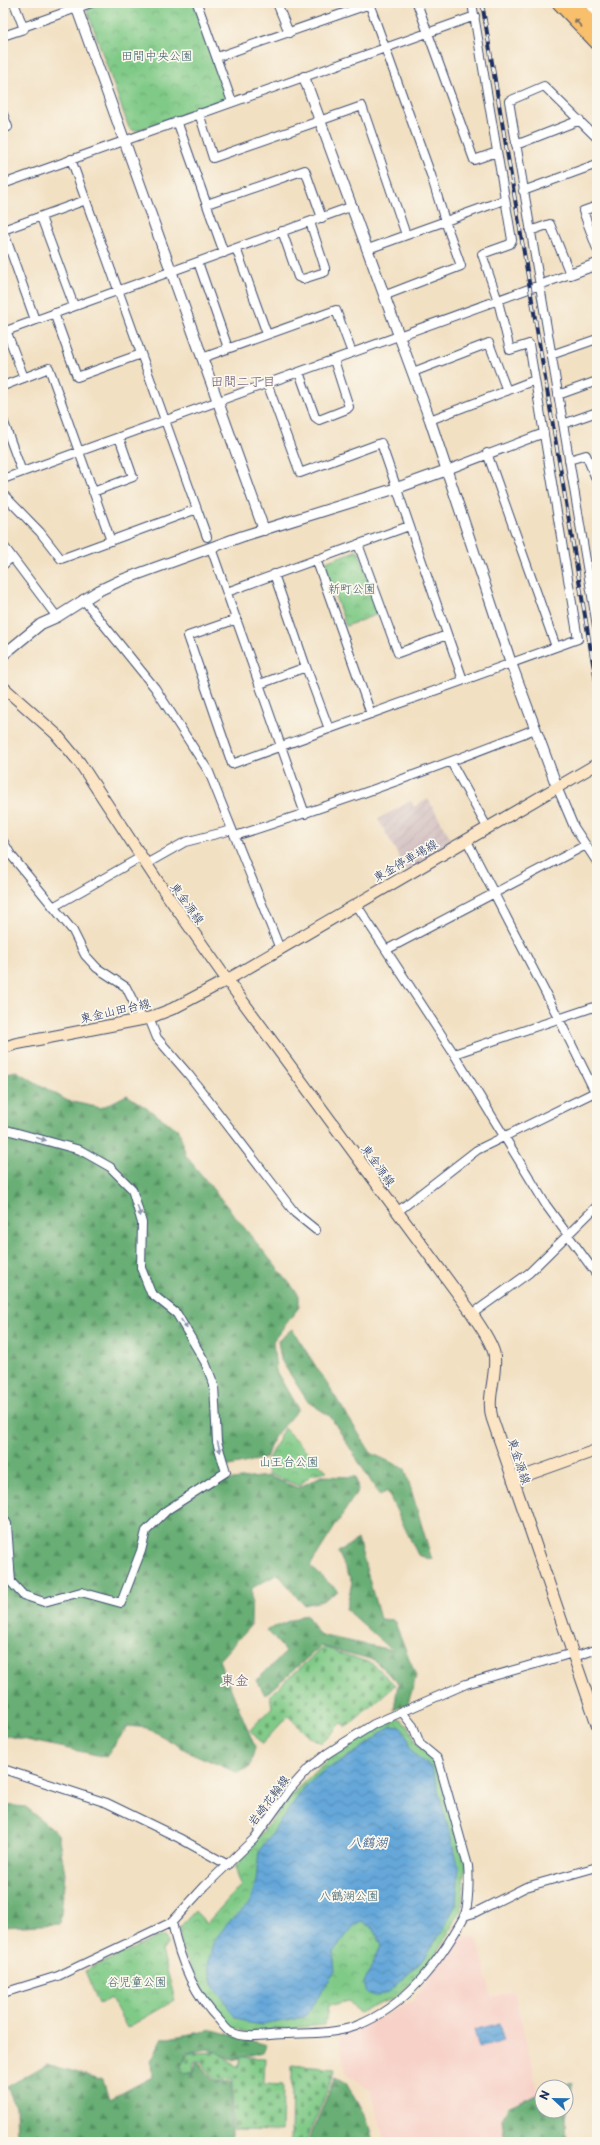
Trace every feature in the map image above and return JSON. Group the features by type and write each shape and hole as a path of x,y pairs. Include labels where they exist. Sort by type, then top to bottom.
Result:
{"highway":[{"path":"559,3 597,43"},
{"path":"573,3 597,28"}],"main road":[{"name":"東金源線","path":"3,687 41,720 72,752 143,860 227,980 472,1314 494,1354 490,1412 597,1724"},
{"name":"東金停車場線","path":"227,980 466,839 597,764"},
{"name":"東金山田台線","path":"3,1048 15,1044 145,1018 172,1009 227,980"},
{"path":"513,1480 597,1450"}],"street":[{"path":"14,3 23,27"},
{"path":"3,36 24,29 23,27 76,6 91,3"},
{"path":"197,3 232,102"},
{"path":"277,3 289,34"},
{"path":"217,57 289,34 369,3 431,175 461,266 386,296"},
{"path":"417,3 474,160 497,152"},
{"path":"237,619 188,636 232,764 578,639 530,344 510,350 498,300 482,254 510,244 512,240 504,200 472,3"},
{"path":"589,3 591,10 597,16"},
{"path":"76,6 264,530"},
{"path":"3,184 475,16"},
{"path":"304,77 353,206 386,296 399,337 413,372 511,663 535,729 574,827 597,862"},
{"path":"597,138 544,86 509,100 550,355 597,626"},
{"path":"199,113 213,158 321,122 362,106 406,235"},
{"path":"3,114 8,127 3,129"},
{"path":"516,145 580,120"},
{"path":"177,121 224,253"},
{"path":"71,159 207,537"},
{"path":"524,191 597,164"},
{"path":"206,204 305,170 322,218"},
{"path":"35,320 3,230 86,200"},
{"path":"368,249 504,200"},
{"path":"24,378 5,331 353,206"},
{"path":"597,206 583,211 597,249"},
{"path":"41,217 74,306"},
{"path":"282,231 298,277 303,279 324,272 325,268 310,222"},
{"path":"530,232 550,224 570,274"},
{"path":"236,248 266,334"},
{"path":"198,262 228,348"},
{"path":"3,479 119,436 399,337 597,264"},
{"path":"202,358 336,310 352,354"},
{"path":"54,314 77,377 141,354"},
{"path":"550,355 597,339"},
{"path":"413,372 489,343 507,391"},
{"path":"299,372 315,417 319,420 349,407 334,360"},
{"path":"3,386 49,368 111,541"},
{"path":"430,420 535,380"},
{"path":"558,395 597,381"},
{"path":"267,383 300,473 381,443 462,680"},
{"path":"563,424 597,412"},
{"path":"3,420 22,472"},
{"path":"3,655 41,624 57,617 83,599 118,581 264,530 397,488 447,470 487,453 544,433"},
{"path":"93,492 133,477 119,436"},
{"path":"487,453 556,647"},
{"path":"569,460 586,455 597,481"},
{"path":"3,494 40,532 62,559 197,509"},
{"path":"227,592 409,526"},
{"path":"358,544 398,653 447,635"},
{"path":"3,545 57,617"},
{"path":"211,548 305,814"},
{"path":"3,565 12,558"},
{"path":"316,559 371,714"},
{"path":"274,574 328,729"},
{"path":"83,599 173,712 209,772 280,949"},
{"path":"260,684 306,667"},
{"path":"54,907 143,860 185,842 234,833 305,814 451,762 535,729"},
{"path":"451,762 487,827"},
{"path":"397,1212 477,1150 596,1094 466,839"},
{"path":"3,840 11,855 73,931 85,955 97,968 126,987 157,1038 199,1088 295,1213 316,1230"},
{"path":"386,950 586,845"},
{"path":"356,904 454,1054 546,1205 597,1275"},
{"path":"454,1054 597,1006"},
{"path":"3,1129 80,1150 110,1167 132,1189 142,1223 141,1268 151,1293 177,1314 205,1362 214,1385 217,1442 226,1472 167,1510 146,1531 141,1551 121,1603 81,1592 44,1602 23,1595 11,1582 7,1524 3,1517"},
{"path":"472,1314 529,1273 567,1233 597,1206"},
{"name":"岩崎花輪線","path":"3,1994 58,1976 172,1922 205,1886 254,1839 290,1789 309,1768 328,1753 374,1724 466,1684 597,1649"},
{"path":"172,1922 177,1946 188,1973 208,2009 230,2032 250,2037 322,2033 354,2026 370,2019 403,2000 432,1966 464,1916 469,1877 468,1866 438,1758 420,1744 413,1726 402,1712"},
{"path":"3,1769 124,1810 228,1865"},
{"path":"464,1916 474,1913 526,1887 597,1866"}],"shaded area":[{"path":"428,799 454,844 407,871 378,819 411,801 414,807"},
{"path":"456,1935 478,1939 491,1997 514,1992 535,2079 534,2079 534,2096 508,2104 502,2116 505,2142 385,2142 371,2090 347,2074 339,2036 414,2001"}],"green space":[{"name":"田間中央公園","path":"100,3 194,3 227,95 223,100 135,131 129,128 87,10"},
{"name":"新町公園","path":"358,550 381,613 346,626 323,563"},
{"path":"16,1071 68,1101 101,1108 127,1095 179,1130 186,1156 299,1295 299,1307 273,1341 276,1371 298,1409 273,1438 266,1458 221,1468 224,1481 268,1476 298,1488 321,1476 356,1477 358,1490 310,1566 338,1591 322,1601 304,1605 278,1574 252,1588 251,1625 219,1660 255,1747 250,1767 238,1773 189,1752 148,1728 128,1726 106,1757 3,1735 3,1074"},
{"path":"292,1329 371,1453 405,1469 432,1560 418,1555 387,1491 380,1496 330,1416 308,1402 281,1360 278,1341"},
{"name":"山王台公園","path":"284,1428 327,1471 312,1474 299,1486 268,1474 266,1463"},
{"path":"358,1539 380,1619 394,1620 416,1676 408,1704 394,1710 398,1683 374,1660 321,1646 265,1695 257,1680 286,1652 267,1630 306,1614 319,1635 392,1650 346,1609 352,1582 338,1552"},
{"path":"323,1647 373,1664 395,1685 347,1727 342,1723 322,1743 309,1737 288,1716 262,1744 250,1730 272,1707 270,1695"},
{"name":"八鶴湖","path":"399,1719 409,1727 417,1744 435,1760 466,1866 461,1911 429,1967 395,1997 359,2013 349,2001 328,2006 325,2025 246,2032 231,2027 212,2007 180,1947 180,1927 195,1911 207,1923 241,1885 235,1867 295,1791 328,1759 384,1723"},
{"path":"3,1805 26,1807 58,1834 65,1873 60,1924 3,1927"},
{"name":"谷児童公園","path":"160,1936 164,1936 168,1943 162,1951 175,2000 127,2028 111,1998 99,2004 85,1971"},
{"path":"213,2030 267,2045 264,2052 232,2060 208,2049 187,2053 180,2072 194,2072 196,2062 200,2063 215,2083 231,2081 231,2138 227,2142 17,2142 16,2107 7,2087 47,2064 103,2080 109,2100 152,2077 151,2062 162,2039"},
{"path":"217,2052 238,2067 240,2057 265,2058 264,2084 283,2085 282,2131 233,2130 232,2078 216,2082 201,2061 194,2061 193,2071 183,2073 181,2066 189,2053"},
{"path":"292,2065 336,2069 306,2142 291,2142"},
{"path":"335,2077 346,2083 368,2122 373,2142 308,2142"},
{"path":"534,2095 534,2119 566,2119 567,2142 505,2142 502,2119 509,2106"}],"water":[{"name":"八鶴湖","path":"391,1726 401,1727 409,1740 409,1746 415,1755 432,1768 459,1868 456,1904 443,1930 421,1962 388,1992 375,1996 367,1993 364,1983 381,1946 374,1928 361,1922 353,1927 333,1952 335,1971 305,2017 262,2025 249,2023 235,2017 211,1981 208,1965 213,1942 228,1923 250,1903 256,1881 259,1851 305,1787 322,1772 359,1750"},
{"path":"499,2023 504,2041 479,2048 474,2030"}],"railway":[{"path":"482,3 597,687"}],"district":[{"name":"田間二丁目","path":"243,380"},
{"name":"東金","path":"235,1679"}],"park label":[{"name":"八鶴湖公園","path":"349,1895"}]}
